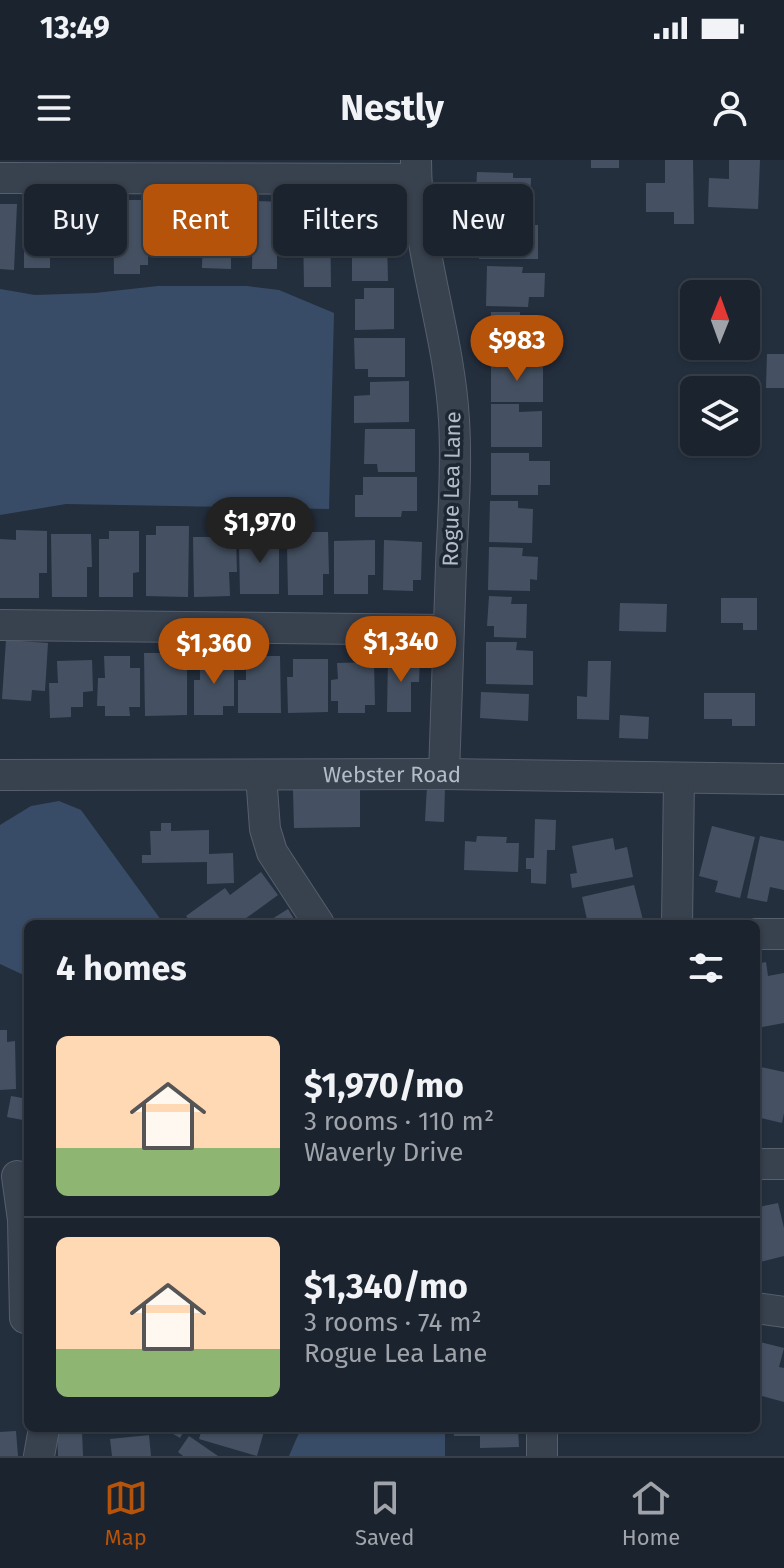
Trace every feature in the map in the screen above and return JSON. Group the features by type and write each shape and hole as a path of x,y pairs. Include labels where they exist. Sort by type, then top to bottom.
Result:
{"street":[{"path":"0,178 283,169 416,170"},
{"name":"Rogue Lea Lane","path":"416,170 422,235 451,378 454,423 444,774"},
{"path":"0,625 448,630"},
{"name":"Webster Road","path":"0,775 444,774 784,779"},
{"path":"261,775 265,829 272,852 316,920"},
{"path":"677,920 679,779"},
{"path":"760,934 784,934"},
{"path":"760,1164 784,1164"},
{"path":"17,1176 23,1220 18,1318"},
{"path":"760,1309 784,1312"},
{"path":"39,1456 43,1432"},
{"path":"542,1432 542,1456"}],"water":[{"path":"158,286 247,286 279,290 334,313 329,509 66,504 0,515 0,289 35,295"},
{"path":"59,801 81,810 161,920 24,920 24,975 0,964 0,825 31,806"},
{"path":"299,1432 445,1432 445,1456 289,1456"}],"building":[{"path":"591,160 619,160 619,168 591,168"},
{"path":"665,160 693,160 694,224 674,224 674,212 646,212 646,183 665,183"},
{"path":"729,160 760,160 758,209 708,207 709,178 729,179"},
{"path":"477,172 513,173 513,178 531,178 531,184 476,184"},
{"path":"127,200 143,200 143,256 148,256 148,265 140,265 140,274 114,274 114,256 127,256"},
{"path":"257,201 273,202 273,256 277,256 277,269 252,269 252,256 257,256"},
{"path":"0,204 17,204 14,270 0,269"},
{"path":"533,225 538,225 538,259 479,259 479,256 533,256"},
{"path":"24,256 50,256 50,268 24,268"},
{"path":"202,256 231,256 231,269 202,268"},
{"path":"303,256 331,256 331,287 304,287"},
{"path":"352,256 387,256 388,281 352,281"},
{"path":"487,266 523,267 522,273 545,273 544,297 529,297 528,307 486,306"},
{"path":"364,288 394,288 394,329 355,330 355,299 364,299"},
{"path":"491,312 520,312 520,319 539,319 538,355 490,354"},
{"path":"354,338 405,338 405,377 368,377 368,369 355,369"},
{"path":"767,354 784,354 784,388 766,388"},
{"path":"515,360 515,367 543,367 543,402 491,402 491,366 502,366 502,361"},
{"path":"409,381 409,422 354,423 354,396 370,395 370,382"},
{"path":"491,404 519,404 519,412 542,411 542,447 491,447"},
{"path":"365,429 415,429 415,472 378,472 377,464 364,464"},
{"path":"491,453 529,453 529,461 550,461 550,485 538,485 538,495 491,495"},
{"path":"363,477 417,477 417,511 402,511 401,517 355,517 355,495 363,495"},
{"path":"490,501 518,501 518,508 533,509 532,543 489,542"},
{"path":"156,526 189,526 188,597 146,596 146,535 156,535"},
{"path":"16,530 47,531 47,573 39,573 39,598 0,598 0,539 16,540"},
{"path":"109,531 139,531 139,572 133,573 133,597 99,597 99,539 109,539"},
{"path":"297,532 328,532 329,574 323,574 323,595 288,595 287,545 297,546"},
{"path":"250,533 279,533 279,594 240,594 239,544 250,544"},
{"path":"51,534 91,534 92,567 87,567 87,597 52,597"},
{"path":"193,537 236,537 237,572 229,572 230,596 194,597"},
{"path":"375,540 375,575 368,575 368,594 334,594 334,541"},
{"path":"384,540 422,542 421,580 413,580 413,591 383,590"},
{"path":"489,547 523,548 522,556 538,557 537,580 530,579 530,591 488,590"},
{"path":"489,596 512,597 511,604 527,604 526,638 494,637 494,626 487,626"},
{"path":"721,598 757,598 757,630 743,630 743,623 721,623"},
{"path":"620,603 667,604 666,632 619,631"},
{"path":"6,640 48,643 45,691 32,690 31,701 2,699"},
{"path":"486,642 517,642 516,650 533,651 533,685 486,684"},
{"path":"144,653 187,653 187,715 145,716"},
{"path":"104,656 130,656 130,668 140,668 140,707 129,707 130,716 105,716 105,706 97,706 98,678 105,678"},
{"path":"246,656 280,656 281,713 238,713 238,680 246,680"},
{"path":"234,657 234,706 223,706 223,715 194,715 194,680 200,680 200,658"},
{"path":"293,659 328,659 328,712 288,713 287,677 293,677"},
{"path":"388,659 420,659 419,682 411,682 411,712 387,712"},
{"path":"92,660 93,691 83,692 83,707 71,707 71,717 50,718 49,683 58,683 57,661"},
{"path":"588,661 611,661 609,720 577,719 577,696 587,697"},
{"path":"374,662 375,705 365,705 365,713 338,713 338,701 331,701 331,680 338,679 337,663"},
{"path":"481,692 529,694 528,721 480,718"},
{"path":"704,693 755,693 755,726 732,726 732,719 704,719"},
{"path":"620,715 649,717 648,739 619,738"},
{"path":"427,786 445,786 444,822 425,821"},
{"path":"360,789 360,827 294,828 293,790"},
{"path":"535,819 556,820 555,850 547,850 546,884 531,883 531,869 526,869 526,858 534,858"},
{"path":"161,823 171,823 171,831 209,830 209,854 233,853 234,883 207,884 207,862 142,863 142,855 151,855 150,831 161,831"},
{"path":"712,826 755,837 740,898 715,892 718,881 699,876"},
{"path":"477,836 507,837 506,843 519,843 518,872 464,870 465,841 476,842"},
{"path":"760,836 784,841 784,890 770,887 767,902 747,898"},
{"path":"613,838 615,850 627,847 633,877 572,888 570,874 577,873 572,846"},
{"path":"261,872 278,895 244,920 189,920 186,916 225,888 230,895"},
{"path":"634,885 643,920 587,920 582,897"},
{"path":"288,909 295,920 270,920"},
{"path":"766,962 768,976 784,973 784,1023 760,1027 760,963"},
{"path":"0,1030 7,1030 7,1042 15,1041 16,1089 0,1090"},
{"path":"760,1067 784,1072 782,1123 761,1118 760,1122"},
{"path":"11,1096 24,1098 24,1120 7,1117"},
{"path":"778,1203 784,1228 784,1256 760,1262 760,1207"},
{"path":"760,1342 784,1348 779,1367 784,1368 784,1402 762,1396 760,1405"},
{"path":"16,1431 18,1456 0,1456 0,1432"},
{"path":"57,1432 82,1432 83,1456 58,1456"},
{"path":"170,1432 184,1432 180,1438"},
{"path":"201,1432 264,1432 257,1456 199,1439"},
{"path":"454,1432 518,1432 519,1447 480,1448 480,1436 454,1436"},
{"path":"149,1435 151,1456 112,1456 110,1439"},
{"path":"189,1436 218,1456 183,1456 178,1452"}]}
